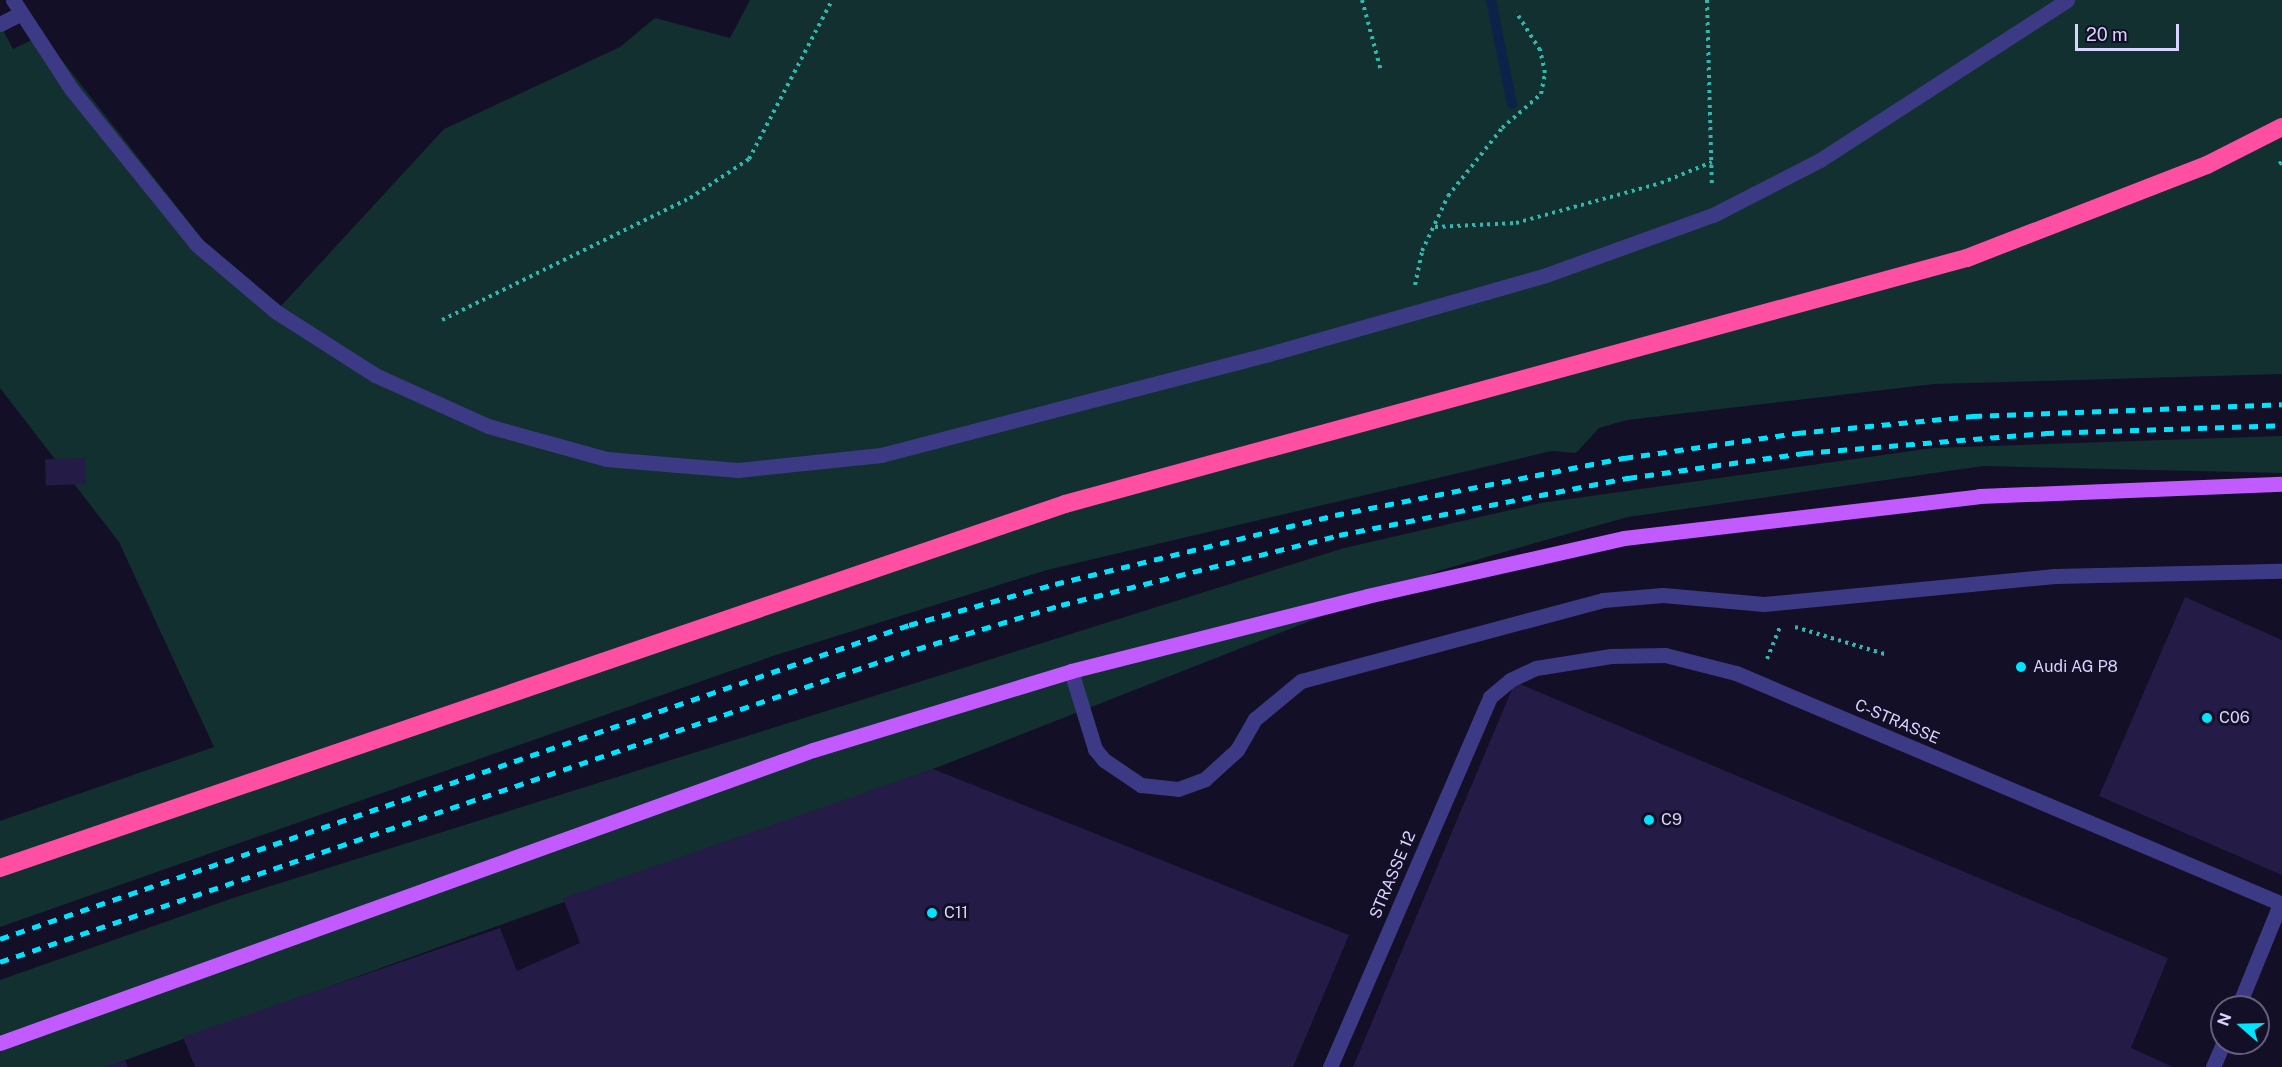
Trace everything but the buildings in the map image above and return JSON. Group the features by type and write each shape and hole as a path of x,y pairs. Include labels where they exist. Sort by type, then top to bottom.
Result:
{"highway":[{"path":"0,868 1065,504 1967,258 2207,165 2282,127"}],"main road":[{"path":"0,1043 813,750 1071,671 1367,596 1624,538 1979,496 2282,484"}],"street":[{"path":"13,0 20,14 72,90 197,245 275,311 375,375 488,426 606,459 738,471 881,455 1546,275 1713,215 1820,160 2067,0"},
{"path":"0,24 20,14"},
{"path":"1071,671 1095,749 1104,760 1141,785 1178,789 1205,779 1238,750 1255,719 1301,681 1603,600 1663,595 1764,604 2055,576 2282,571"},
{"name":"C-STRASSE","path":"1490,698 1510,680 1536,668 1611,656 1665,655 1757,682 2281,904"},
{"name":"STRASSE 12","path":"1330,1067 1490,698"},
{"path":"2243,995 2281,904"}],"path":[{"path":"442,320 690,198 749,159 832,0"},
{"path":"1362,0 1381,71"},
{"path":"1707,0 1713,215"},
{"path":"1420,310 1415,284 1422,251 1436,226 1448,196 1472,162 1541,94 1545,73 1540,50 1516,12"},
{"path":"1436,226 1516,223 1661,183 1712,162"},
{"path":"1757,682 1782,624 1888,655"}],"green space":[{"path":"750,0 2282,0 2282,374 1934,384 1627,420 1599,428 1576,453 1552,451 1047,570 773,656 0,927 0,821 214,747 119,542 0,388 0,25 13,49 42,35 203,240 281,306 444,129 620,47 655,18 730,38"},
{"path":"2282,436 2282,473 1983,466 1628,517 1438,571 933,769 106,1067 0,1067 0,980 236,897 1344,548 1541,503 1933,448"}],"waterway":[{"path":"1491,0 1512,104"}],"railway":[{"path":"0,939 909,625 1055,584 1335,515 1624,458 1797,433 1973,416 2282,404"},
{"path":"0,962 917,649 1061,605 1339,535 1628,478 1804,453 2045,433 2282,425"}],"place":[{"name":"Audi AG P8","path":"2021,667"},
{"name":"C06","path":"2207,718"},
{"name":"C9","path":"1649,820"},
{"name":"C11","path":"932,913"}]}
